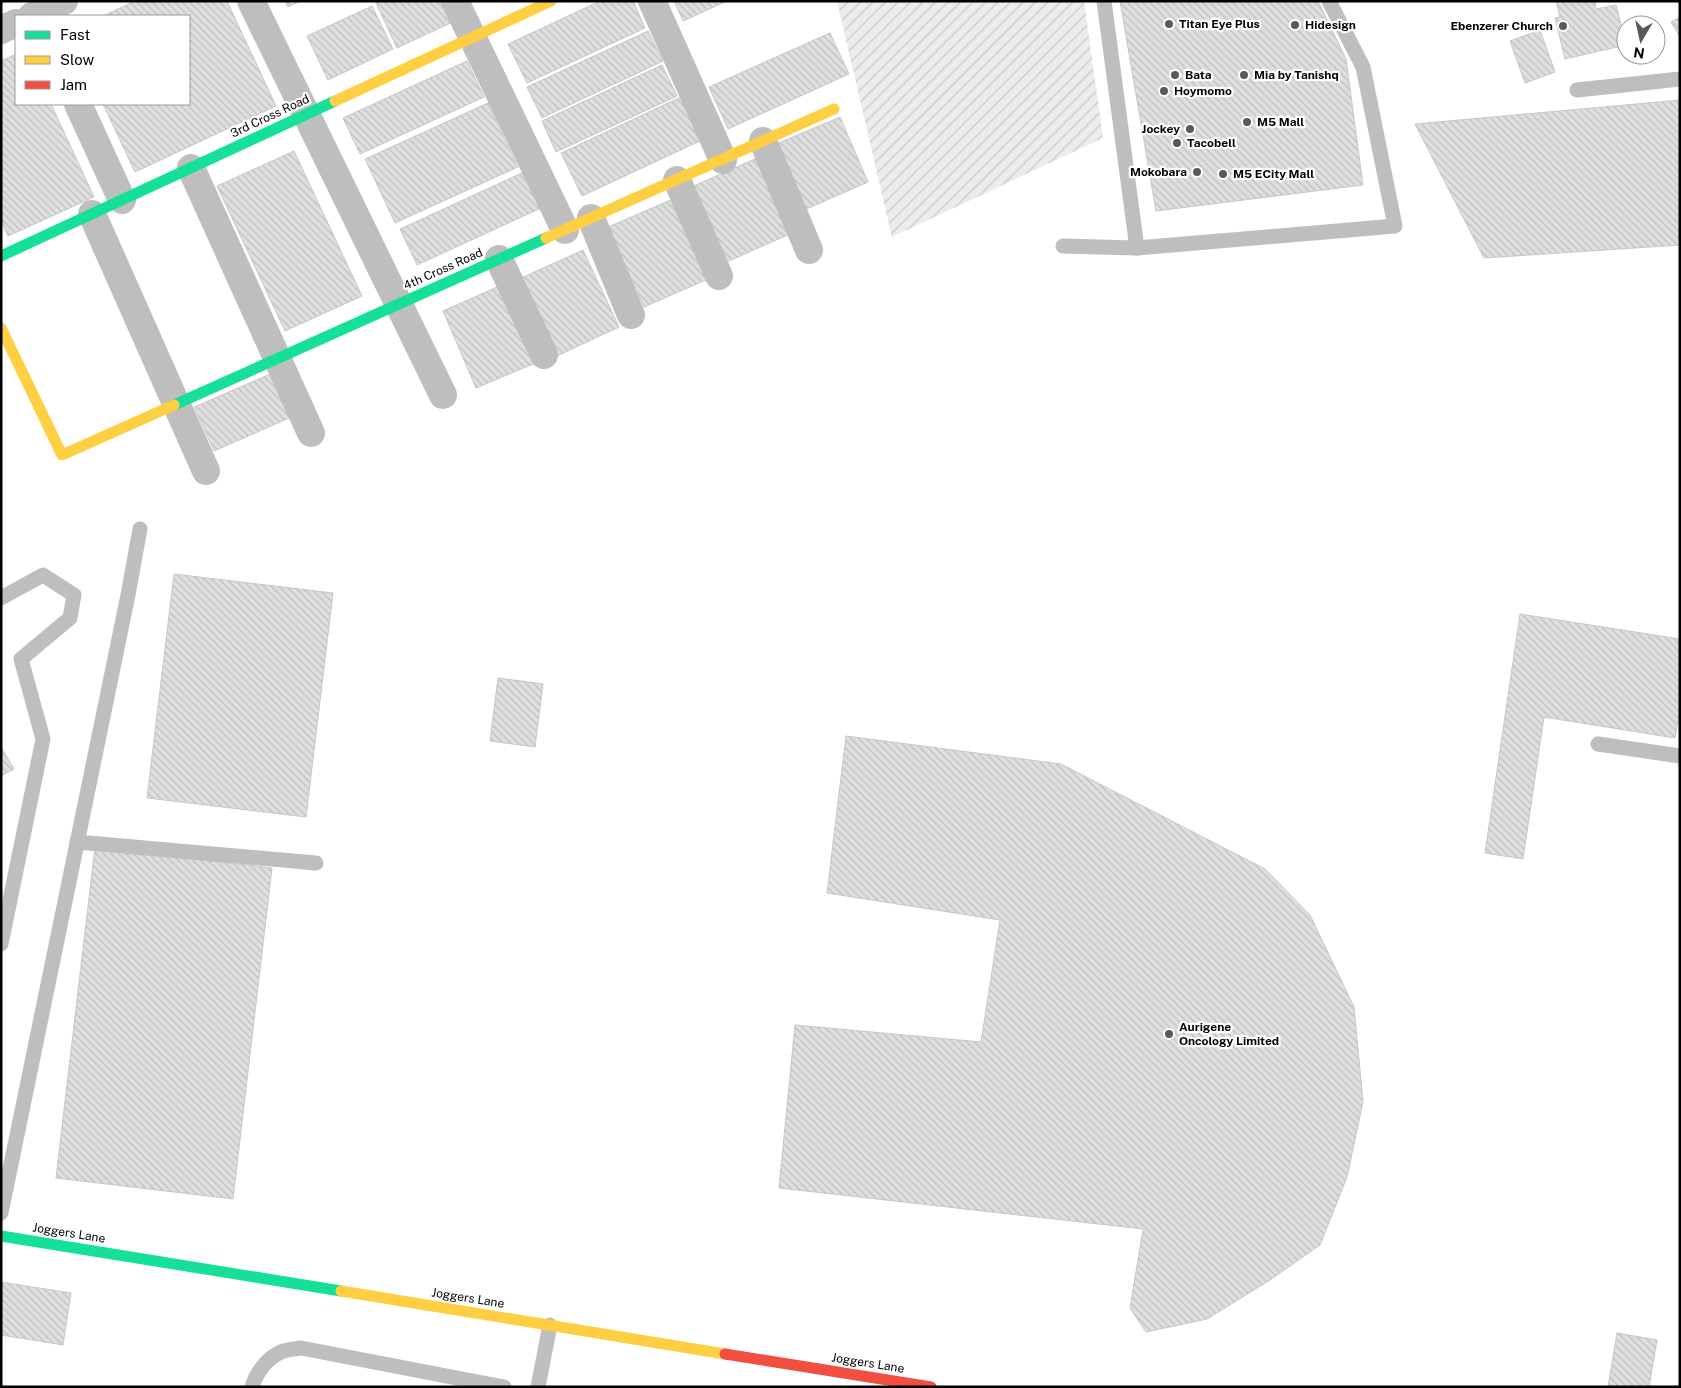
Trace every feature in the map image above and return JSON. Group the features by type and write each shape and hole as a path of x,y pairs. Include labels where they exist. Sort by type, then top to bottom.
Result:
{"street":[{"path":"31,14 64,1"},
{"path":"251,1 443,395"},
{"path":"455,1 566,230"},
{"name":"3rd Cross Road","path":"1,256 551,1"},
{"path":"652,1 723,160"},
{"path":"1,30 15,23"},
{"path":"78,105 122,200"},
{"name":"4th Cross Road","path":"8,358 62,455 834,110"},
{"path":"763,141 809,250"},
{"path":"192,168 311,433"},
{"path":"677,180 719,276"},
{"path":"92,214 206,471"},
{"path":"591,218 631,314"},
{"path":"499,259 544,355"},
{"path":"1,328 8,358"},
{"name":"Joggers Lane","path":"1,1236 931,1387"}],"lane":[{"path":"1104,1 1137,248"},
{"path":"1063,246 1137,248 1395,226 1363,67 1329,1"},
{"path":"1577,90 1680,79"},
{"path":"1,1213 140,529"},
{"path":"1,598 43,575 74,595 70,618 21,659 43,739 1,944"},
{"path":"1598,744 1680,756"},
{"path":"77,842 316,862"},
{"path":"538,1387 550,1325"},
{"path":"252,1387 255,1377 266,1363 281,1352 301,1348 504,1387"}],"shaded area":[{"path":"837,1 1084,1 1103,138 892,237"}],"building":[{"path":"135,1 227,1 276,106 135,172 103,105 190,105 190,15 105,15"},
{"path":"285,1 300,1 288,7"},
{"path":"375,1 450,1 459,19 397,48"},
{"path":"600,1 633,1 645,28 527,83 508,44"},
{"path":"674,1 727,1 683,21"},
{"name":"M5 Mall","path":"1120,1 1318,1 1346,59 1363,185 1156,211"},
{"path":"1556,1 1595,1 1596,9 1616,5 1618,15 1616,15 1616,47 1565,59 1555,18 1560,17"},
{"path":"372,6 393,49 328,80 307,36"},
{"path":"1680,17 1680,37 1671,22"},
{"path":"1540,30 1555,72 1525,83 1510,41"},
{"path":"648,31 663,61 542,118 527,87"},
{"path":"830,33 849,74 728,129 709,87"},
{"path":"15,54 15,105 51,105 94,197 8,236 1,221 1,61"},
{"path":"467,61 484,97 360,154 343,118"},
{"path":"662,65 677,96 556,152 542,121"},
{"path":"681,97 702,140 582,196 561,153"},
{"path":"1680,100 1680,245 1484,258 1415,124"},
{"path":"488,103 518,167 395,223 365,159"},
{"path":"840,117 868,182 802,211 774,145"},
{"path":"294,151 362,296 285,331 217,186"},
{"path":"757,158 790,234 722,264 689,188"},
{"path":"524,172 541,208 417,265 400,229"},
{"path":"673,199 708,279 644,307 608,227"},
{"path":"583,250 619,327 557,356 521,278"},
{"path":"504,284 538,362 476,388 443,311"},
{"path":"275,372 294,416 214,451 194,407"},
{"path":"174,574 333,593 306,817 147,798"},
{"path":"1520,614 1680,639 1680,709 1675,738 1544,717 1523,859 1485,853"},
{"path":"498,678 543,684 535,747 490,741"},
{"name":"Aurigene Oncology Limited","path":"846,736 1061,764 1265,869 1310,915 1354,1007 1363,1102 1347,1177 1320,1245 1270,1280 1207,1319 1146,1332 1130,1308 1143,1229 779,1188 795,1025 981,1042 1000,920 827,893"},
{"path":"1,747 14,769 1,776"},
{"path":"95,847 272,868 233,1199 56,1178"},
{"path":"1,1282 71,1293 63,1345 1,1335"},
{"path":"1617,1333 1657,1340 1649,1387 1608,1387"}],"traffic: fast":[{"path":"1,256 335,101"},
{"path":"174,405 546,238"},
{"path":"1,1236 341,1291"}],"traffic: slow":[{"path":"335,101 551,1"},
{"path":"546,238 834,109"},
{"path":"1,328 62,455 174,405"},
{"path":"341,1291 725,1354"}],"traffic: jam":[{"path":"725,1354 931,1387"}],"place":[{"name":"Titan Eye Plus","path":"1169,24"},
{"name":"Hidesign","path":"1295,25"},
{"name":"Ebenzerer Church","path":"1563,26"},
{"name":"Bata","path":"1175,75"},
{"name":"Mia by Tanishq","path":"1244,75"},
{"name":"Hoymomo","path":"1164,91"},
{"name":"M5 Mall","path":"1247,122"},
{"name":"Jockey","path":"1190,129"},
{"name":"Tacobell","path":"1177,143"},
{"name":"Mokobara","path":"1197,172"},
{"name":"M5 ECity Mall","path":"1223,174"},
{"name":"Aurigene Oncology Limited","path":"1169,1034"}]}
